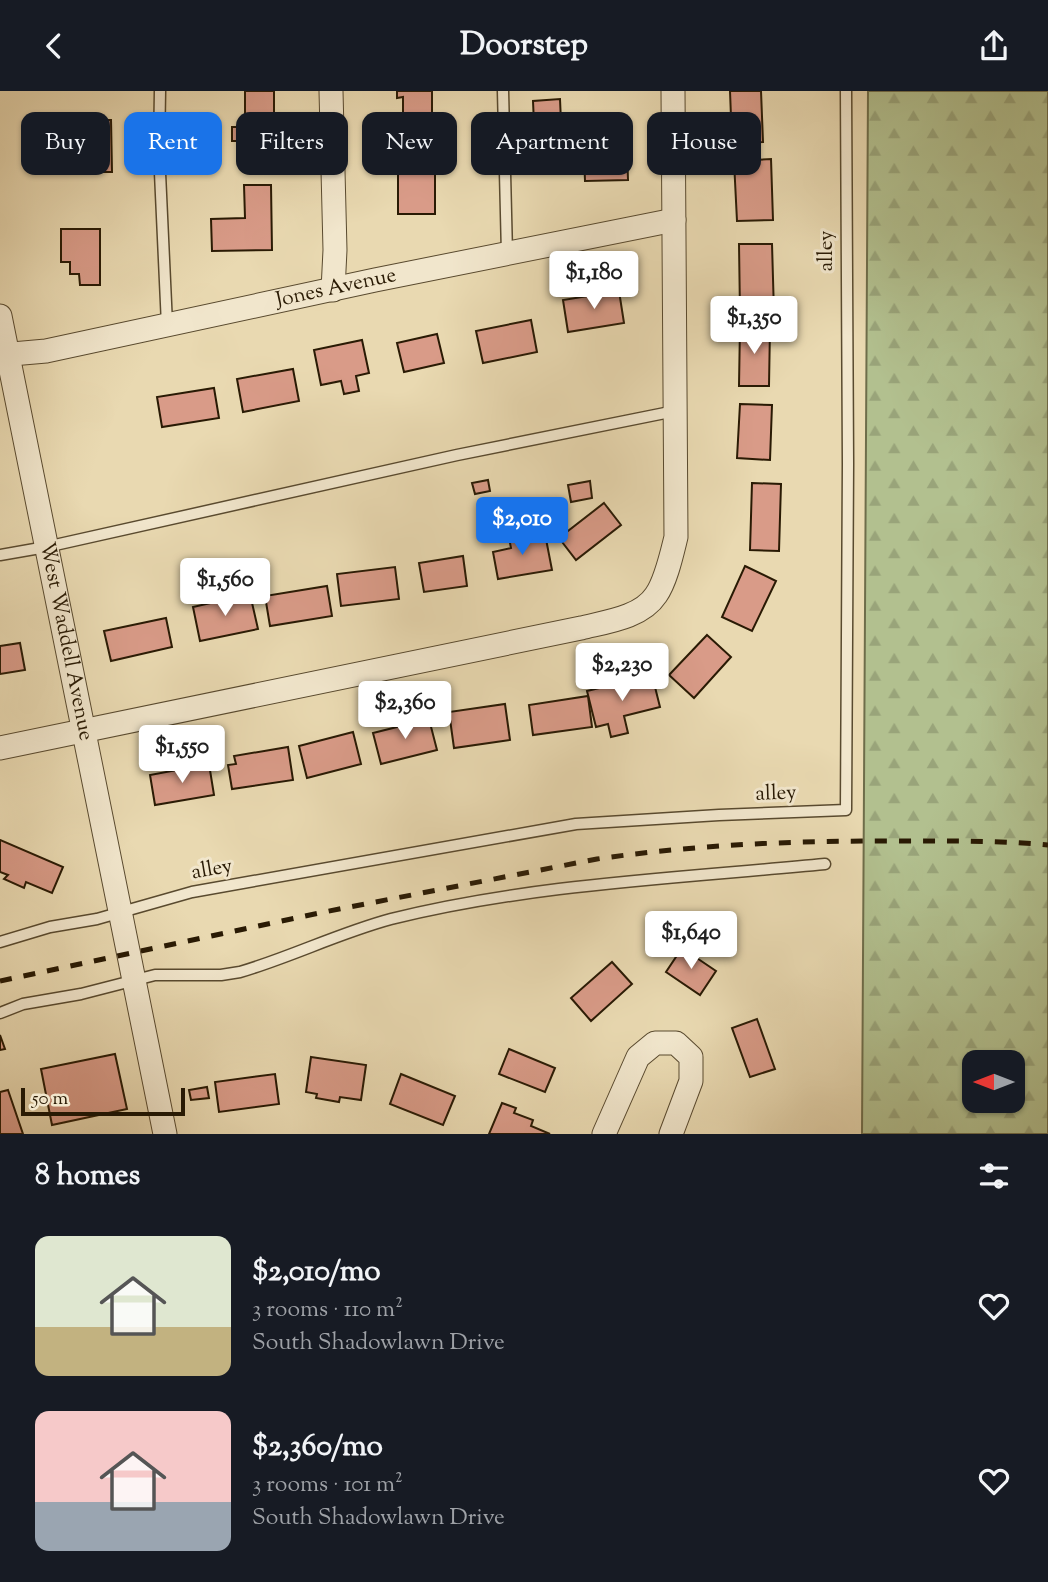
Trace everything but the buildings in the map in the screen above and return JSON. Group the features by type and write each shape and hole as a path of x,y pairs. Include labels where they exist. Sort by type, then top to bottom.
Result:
{"street":[{"path":"331,91 335,250 333,290"},
{"path":"0,747 554,633 627,616 649,603 657,595 677,537 673,91"},
{"name":"Jones Avenue","path":"4,355 46,351 674,221"},
{"name":"West Waddell Avenue","path":"0,316 4,355 84,729 165,1134"},
{"path":"604,1134 638,1057 655,1043 676,1043 691,1057 691,1081 671,1134"}],"lane":[{"path":"160,91 159,151 167,325"},
{"path":"503,91 507,254"},
{"name":"alley","path":"0,941 50,927 97,919 192,892 576,824 846,810 846,91"},
{"path":"0,555 457,455 675,411"},
{"path":"0,1013 23,1004 81,994 155,975 221,975 240,972 390,920 470,903 565,888 825,864"}],"green space":[{"path":"868,91 1048,91 1048,1134 862,1134"}],"railway":[{"path":"0,981 324,912 633,854 704,847 811,842 966,841 1048,845"}]}
